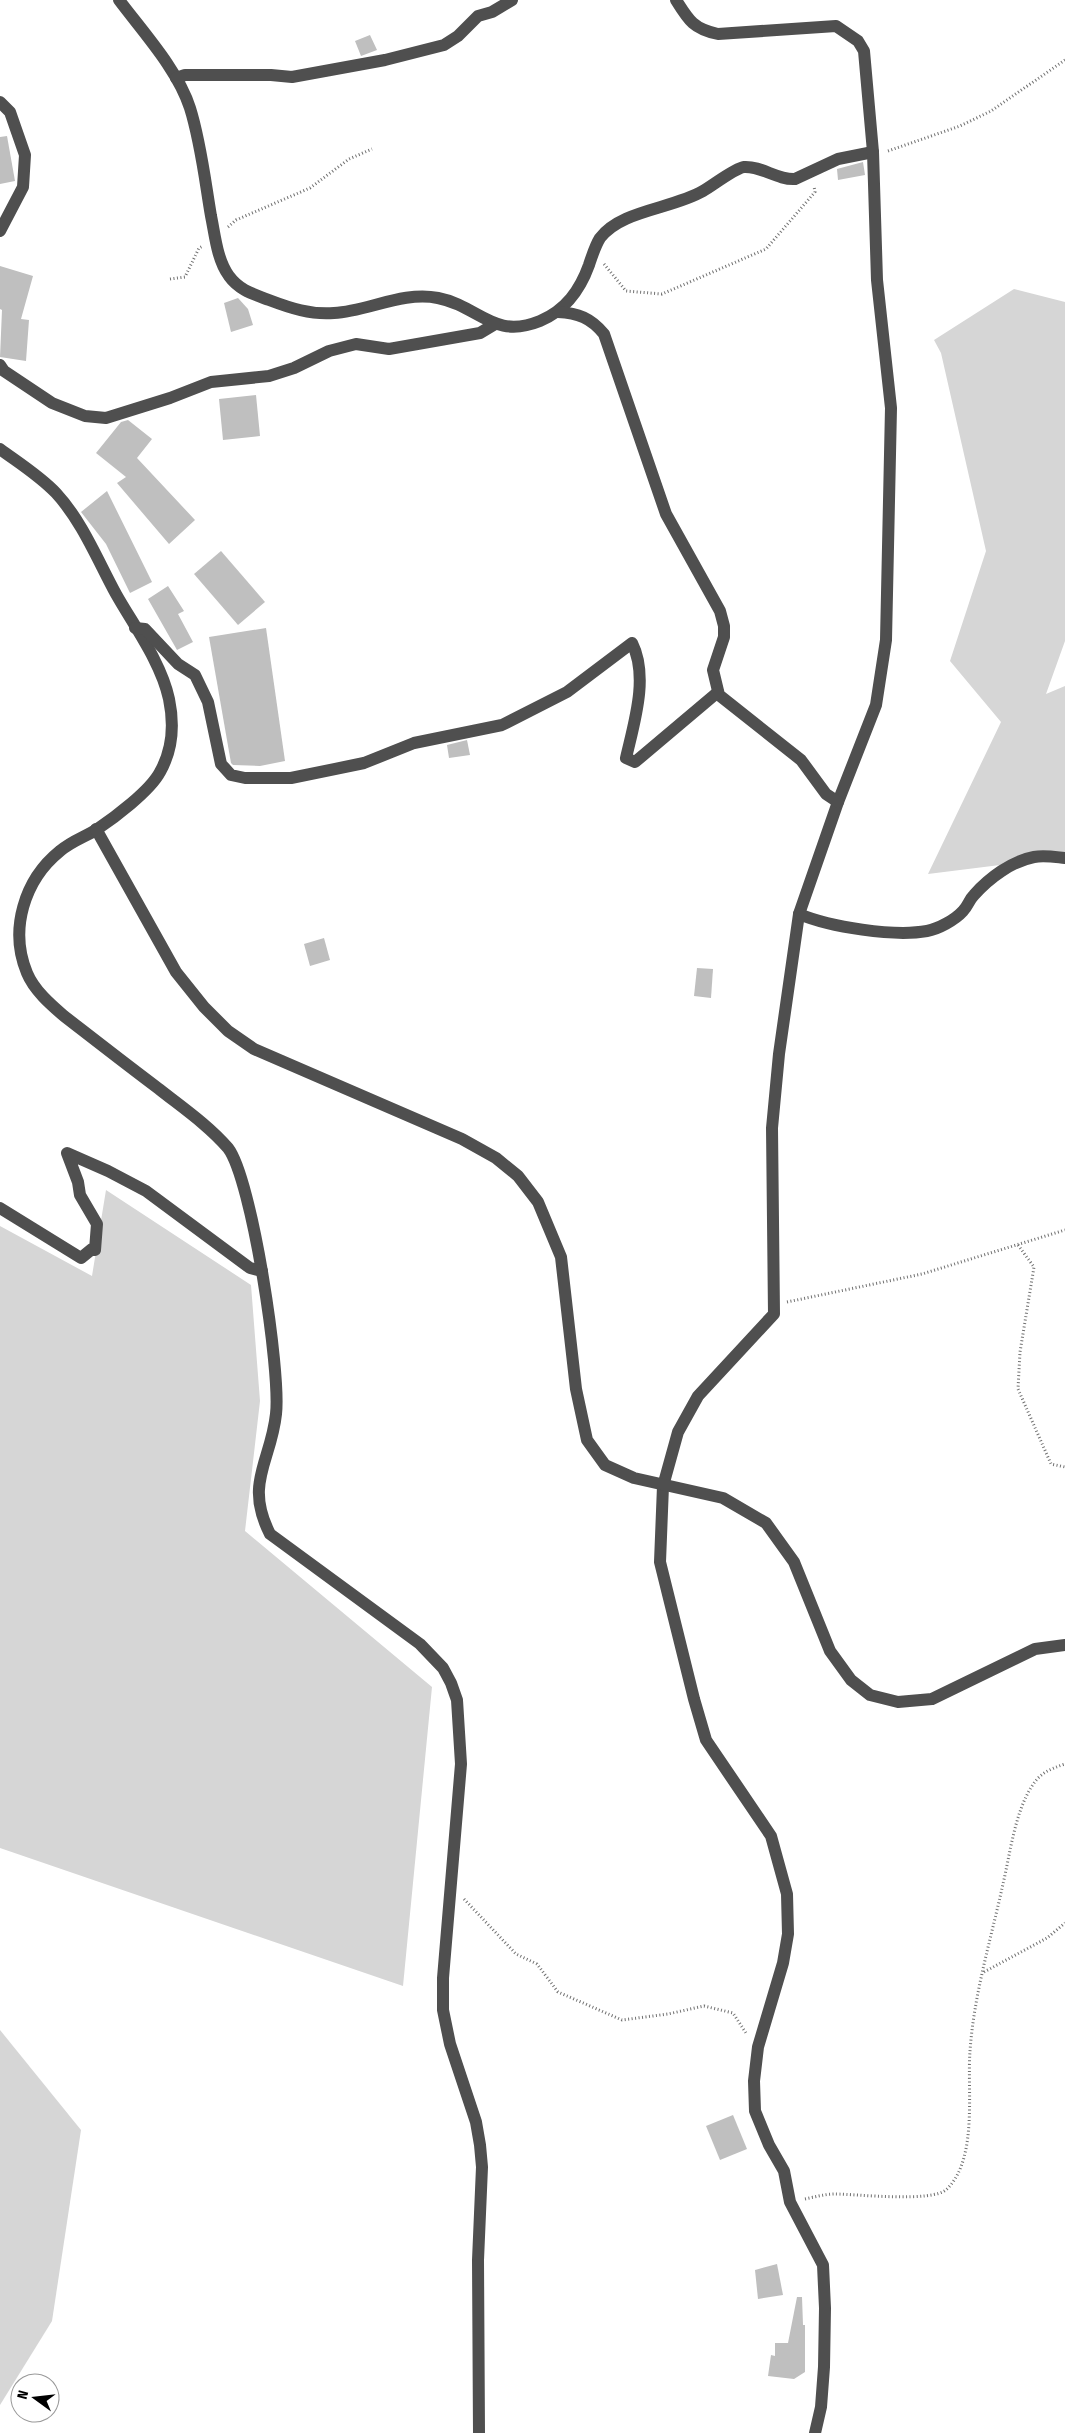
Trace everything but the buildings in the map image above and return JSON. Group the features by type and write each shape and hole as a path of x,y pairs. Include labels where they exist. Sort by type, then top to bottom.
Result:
{"street":[{"path":"119,0 176,78 190,108 215,240 224,267 241,289 288,307 310,312 335,313 425,296 458,304 495,324 507,328 524,326 558,312 581,287 598,241 608,228 622,220 687,199 742,167 763,169 787,180 795,179 838,159 873,152"},
{"path":"176,78 185,75 271,75 292,77 385,60 444,45 458,36 478,16 492,12 512,0"},
{"path":"676,0 688,20 701,30 718,34 836,26 858,41 864,51 873,152 877,280 891,408 886,640 876,705 838,802 799,914 779,1054 772,1128 774,1314 698,1396 678,1432 663,1486 661,1508 660,1562 706,1740 771,1836 787,1894 788,1934 785,1954 758,2051 754,2082 755,2110 769,2145 784,2171 790,2202 823,2265 825,2308 824,2367 821,2407 815,2433"},
{"path":"0,102 10,112 25,155 23,188 0,231"},
{"path":"558,312 584,316 594,322 604,334 666,514 720,611 724,626 724,637 713,670 718,692 729,705 801,760 826,794 838,802"},
{"path":"0,365 4,371 52,403 85,416 106,418 170,398 211,382 270,376 294,368 329,351 356,344 389,350 480,333 495,324"},
{"path":"0,449 42,479 70,509 156,664 168,697 173,728 160,773 145,790 96,829 60,850 37,874 23,902 19,924 19,949 27,975 42,996 64,1016 209,1127 230,1150 240,1176 262,1271 276,1375 276,1414 258,1486 258,1501 262,1518 270,1534 420,1644 443,1668 451,1682 457,1700 461,1764 443,1978 443,2010 450,2044 476,2122 482,2167 478,2260 479,2433"},
{"path":"135,628 145,630 178,664 195,675 208,702 221,764 231,775 246,778 291,778 364,763 414,744 502,724 567,692 632,643 638,655 638,701 626,758 635,762 718,692"},
{"path":"96,829 176,972 204,1007 228,1031 254,1049 462,1139 496,1158 518,1176 538,1202 561,1258 576,1389 587,1440 605,1465 634,1478 723,1498 766,1523 794,1562 830,1651 851,1680 870,1695 898,1702 932,1699 1035,1649 1065,1645"},
{"path":"799,914 812,919 845,926 905,933 929,931 944,924 963,911 973,895 1006,868 1035,857 1065,858"},
{"path":"0,1208 81,1258 92,1249 95,1250 97,1224 80,1195 78,1182 67,1153 108,1171 146,1192 250,1268 262,1271"}],"path":[{"path":"873,152 883,153 960,126 992,111 1065,60"},
{"path":"170,279 185,277 199,248 215,240 236,220 310,188 350,159 372,149"},
{"path":"590,261 602,261 626,291 662,294 766,249 815,192 809,172"},
{"path":"774,1305 922,1274 1065,1230"},
{"path":"1018,1245 1034,1267 1020,1352 1018,1388 1051,1464 1065,1467"},
{"path":"790,2202 833,2194 904,2197 936,2194 946,2190 962,2166 967,2138 970,2052 975,2004 1017,1821 1031,1786 1046,1770 1065,1764"},
{"path":"451,1886 516,1954 537,1964 558,1992 622,2020 668,2014 704,2006 734,2013 758,2051"},
{"path":"983,1972 1047,1938 1065,1923"}],"shaded area":[{"path":"1014,289 1065,302 1065,641 1046,694 1065,686 1065,857 928,874 1001,722 950,661 986,551 941,353 934,340"},
{"path":"106,1190 251,1285 260,1401 245,1531 432,1687 403,1986 0,1848 0,1226 92,1276"},
{"path":"0,2030 81,2130 52,2321 20,2373 10,2373 10,2389 0,2405"}]}
